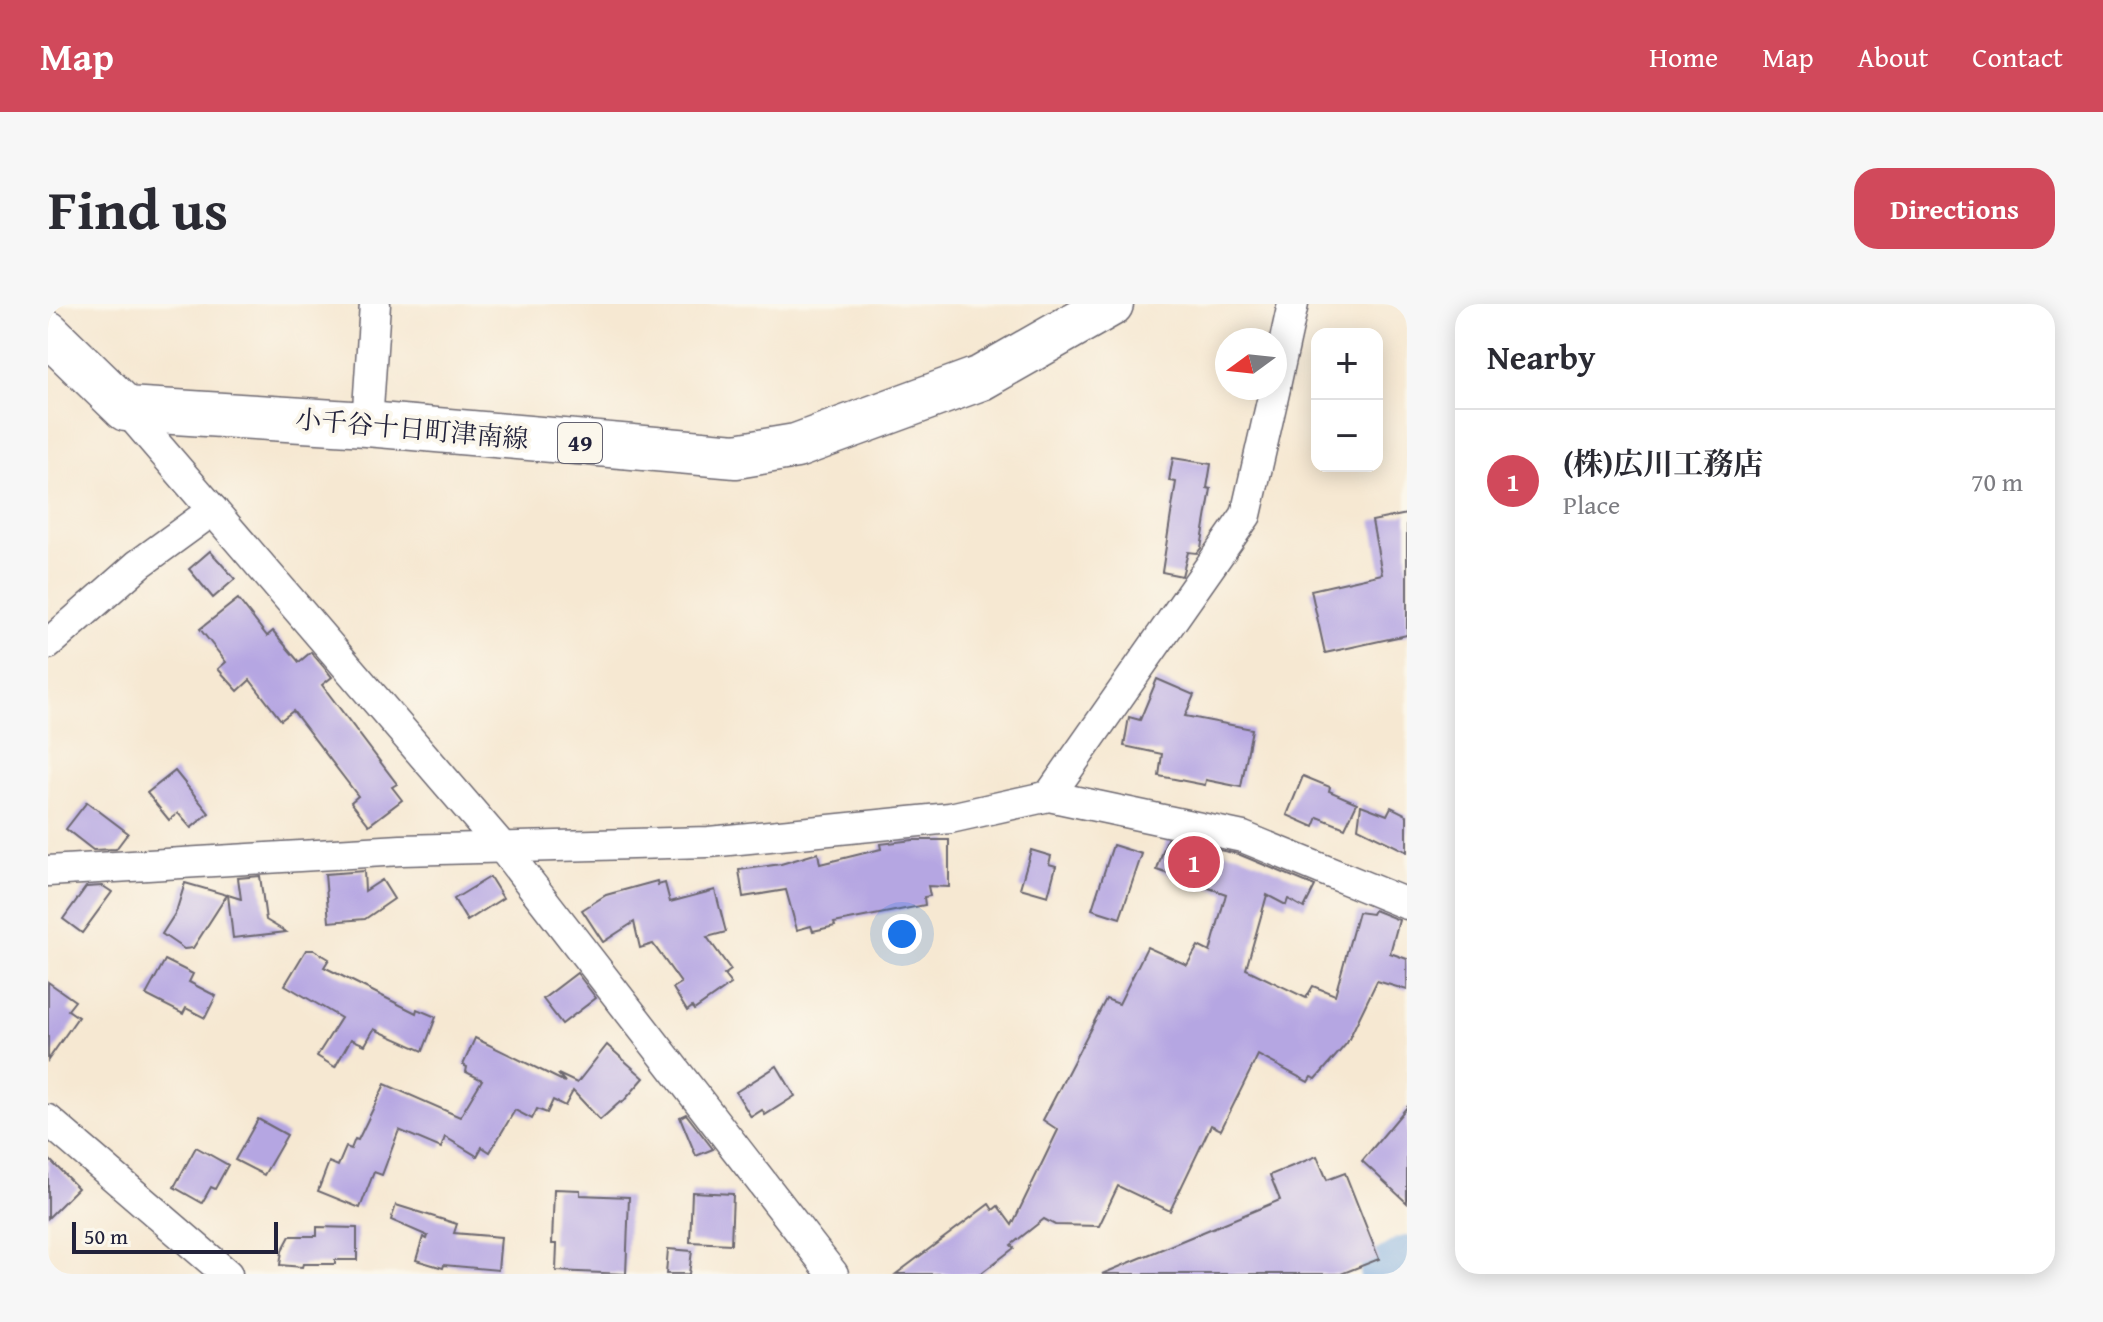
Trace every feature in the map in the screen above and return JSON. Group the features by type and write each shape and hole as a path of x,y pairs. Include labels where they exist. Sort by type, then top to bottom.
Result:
{"main road":[{"name":"小千谷十日町津南線","path":"126,409 367,424 736,456 796,446 981,378 1111,304"},
{"path":"48,333 126,409"}],"street":[{"path":"367,424 375,304"},
{"path":"1287,332 1293,304"},
{"path":"1049,796 1246,515 1272,400"},
{"path":"126,409 502,847 833,1274"},
{"path":"48,644 139,564 213,510"},
{"path":"48,871 502,847 709,842 950,818 1049,796 1243,837 1407,904"},
{"path":"48,1120 227,1274"}],"building":[{"path":"1173,458 1211,464 1207,488 1211,489 1201,548 1197,553 1188,552 1182,576 1162,572 1176,482 1169,481"},
{"path":"1407,514 1407,635 1325,653 1311,590 1382,574 1372,521"},
{"path":"210,551 235,579 213,598 189,569"},
{"path":"238,599 267,636 273,631 299,662 311,652 332,677 322,685 397,784 392,787 402,800 369,825 351,802 358,796 293,711 281,720 250,680 238,691 218,669 226,662 200,629"},
{"path":"1157,679 1194,695 1185,716 1252,729 1241,787 1206,780 1205,785 1159,776 1162,754 1124,746 1129,717 1140,720"},
{"path":"175,771 209,813 191,828 178,813 169,820 147,793"},
{"path":"1303,776 1357,803 1345,828 1318,817 1314,827 1287,815"},
{"path":"87,802 128,833 116,849 93,850 66,829"},
{"path":"1361,805 1387,815 1391,807 1407,815 1407,852 1358,828"},
{"path":"1167,839 1238,854 1315,886 1304,908 1288,899 1286,905 1267,895 1246,969 1306,998 1313,986 1335,995 1358,912 1372,914 1374,910 1399,920 1390,953 1407,959 1407,990 1377,981 1347,1043 1316,1079 1311,1077 1308,1082 1258,1055 1221,1130 1211,1125 1170,1211 1118,1186 1099,1226 1055,1225 1044,1219 1011,1245 1014,1248 980,1274 896,1274 989,1204 993,1210 998,1206 1012,1225 1058,1130 1043,1120 1106,999 1119,1004 1147,947 1187,965 1198,946 1210,952 1226,894 1157,870"},
{"path":"949,840 949,887 928,886 930,896 924,897 925,905 834,923 835,926 813,931 811,926 797,930 786,890 743,897 739,870 781,864 818,853 820,864 881,849 880,844"},
{"path":"1113,845 1142,854 1120,918 1092,909"},
{"path":"1031,850 1051,856 1049,864 1056,866 1048,896 1020,888"},
{"path":"364,871 365,891 382,880 394,899 365,919 329,922 325,874"},
{"path":"260,876 266,920 286,932 233,938 228,895 241,899 238,878"},
{"path":"490,877 503,898 467,921 454,899"},
{"path":"657,881 658,885 665,883 670,902 715,890 726,932 707,937 731,970 724,975 731,984 694,1010 692,1007 687,1011 673,988 681,983 653,944 640,948 634,922 603,942 582,910 606,895"},
{"path":"185,883 227,895 193,948 184,949 162,934 176,912"},
{"path":"103,886 112,892 82,933 63,919 86,887"},
{"path":"306,950 314,950 329,959 324,967 416,1013 417,1009 436,1017 423,1051 374,1029 365,1045 351,1039 335,1067 317,1056 341,1018 285,985"},
{"path":"165,960 193,974 189,982 216,996 205,1018 186,1008 183,1014 146,995"},
{"path":"577,973 596,998 562,1024 543,999"},
{"path":"48,982 75,1001 68,1010 78,1017 48,1060"},
{"path":"475,1038 565,1082 558,1074 577,1083 607,1045 644,1078 622,1103 600,1120 573,1091 565,1106 553,1100 547,1113 537,1109 532,1119 515,1110 490,1152 482,1147 477,1156 445,1137 441,1148 399,1130 382,1175 374,1172 360,1208 318,1191 329,1162 338,1166 346,1147 351,1149 355,1139 358,1140 385,1084 460,1117 482,1080 466,1072 467,1067 463,1065"},
{"path":"777,1066 795,1096 765,1115 762,1110 751,1117 736,1092"},
{"path":"1407,1107 1407,1203 1362,1161"},
{"path":"686,1114 713,1149 696,1156 680,1117"},
{"path":"258,1119 287,1135 264,1175 235,1160"},
{"path":"196,1147 228,1165 215,1189 211,1187 202,1203 174,1187"},
{"path":"1317,1156 1327,1180 1345,1173 1379,1259 1341,1274 1102,1274 1280,1200 1270,1175"},
{"path":"48,1158 78,1188 48,1218"},
{"path":"554,1189 580,1190 580,1195 629,1197 626,1274 556,1271 557,1244 552,1244"},
{"path":"692,1192 733,1194 731,1244 690,1242"},
{"path":"396,1205 457,1224 454,1233 501,1237 498,1270 444,1265 443,1268 416,1260 423,1237 427,1239 428,1236 391,1220"},
{"path":"317,1227 357,1228 357,1260 303,1264 302,1267 280,1265 282,1251 290,1236 317,1236"},
{"path":"668,1249 692,1251 689,1274 666,1274"}],"waterway":[{"path":"1385,1274 1407,1261"}],"place":[{"name":"(株)広川工務店","path":"1194,862"}]}
